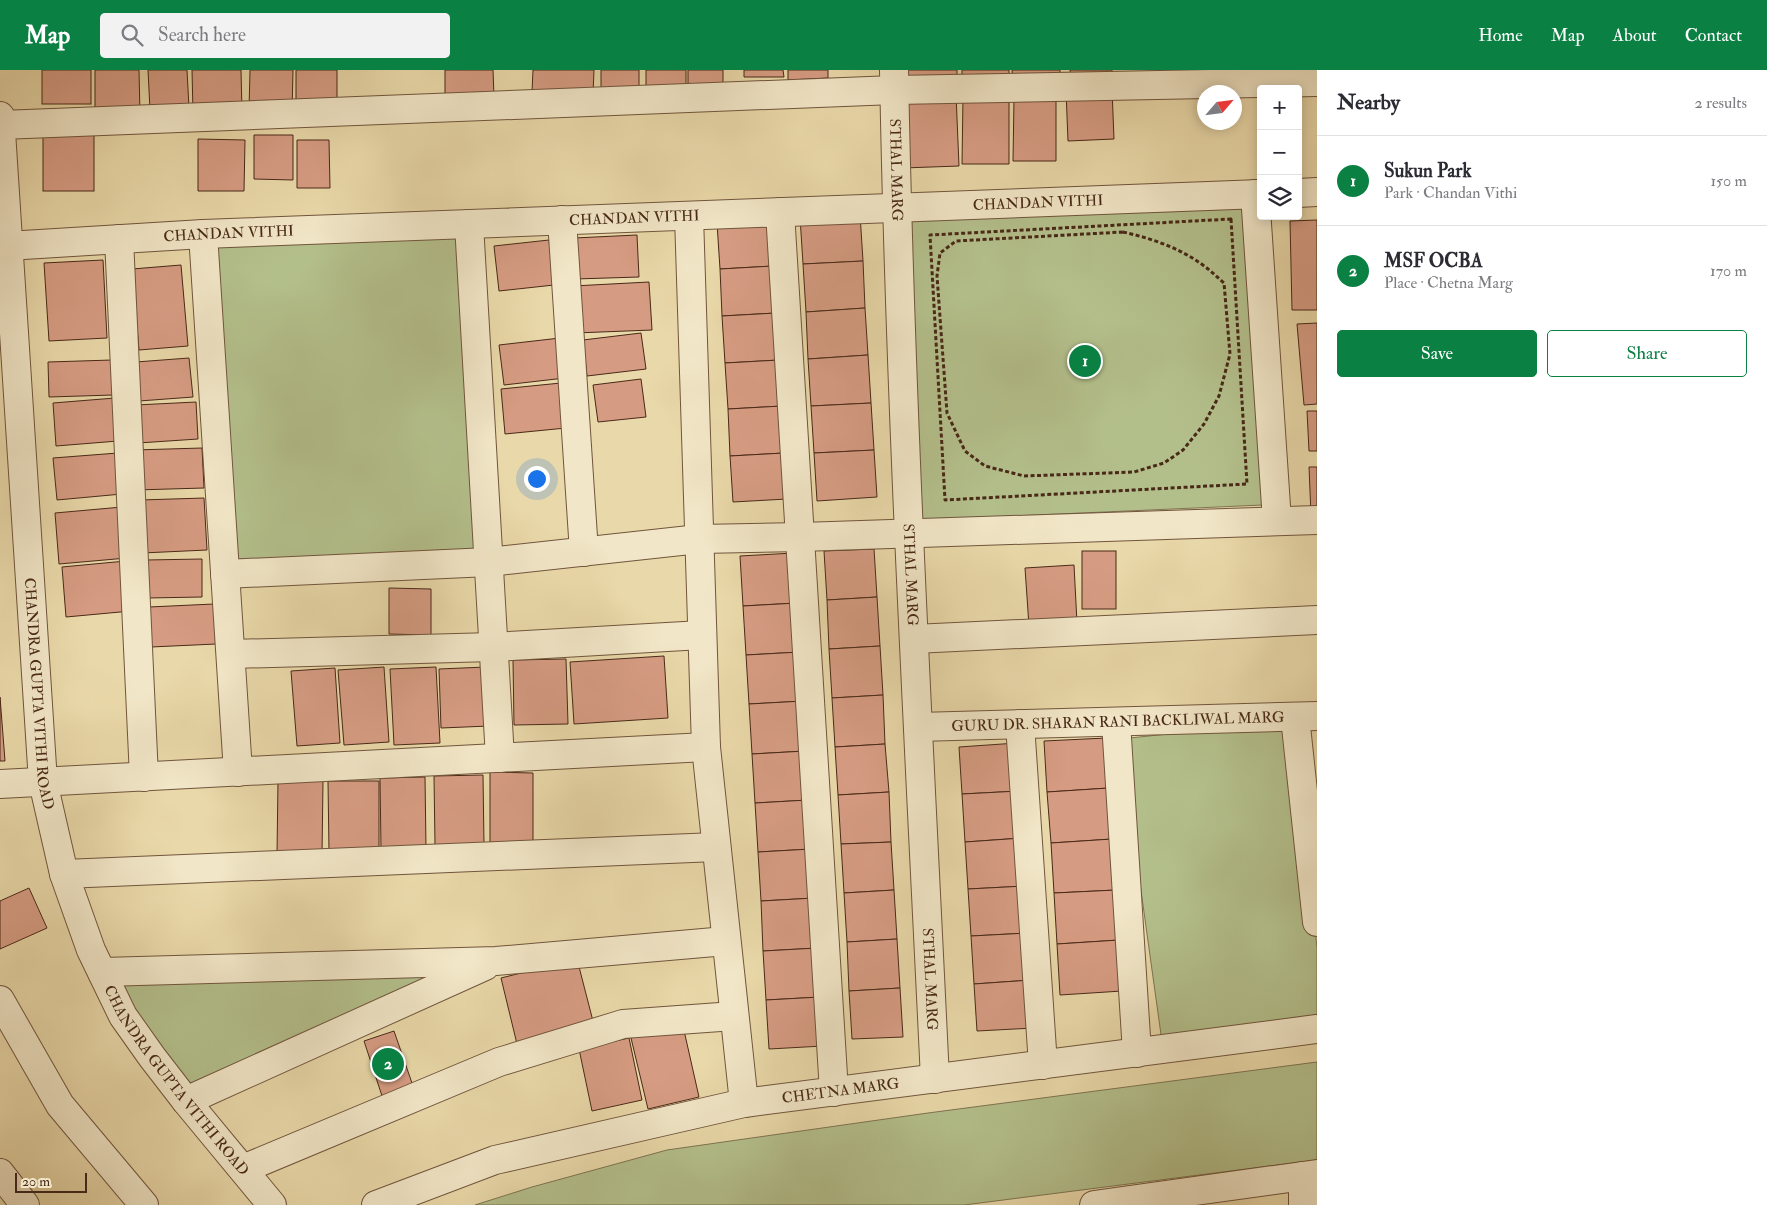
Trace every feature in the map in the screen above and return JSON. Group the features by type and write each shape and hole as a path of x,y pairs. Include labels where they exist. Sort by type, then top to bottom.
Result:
{"street":[{"path":"0,125 894,80 1317,82"},
{"name":"STHAL MARG","path":"894,80 909,532 935,1079"},
{"name":"CHANDRA GUPTA VITHI ROAD","path":"0,116 43,782 64,874 92,950 123,1016 186,1101 272,1205"},
{"path":"1302,193 1317,192"},
{"name":"CHANDAN VITHI","path":"7,246 203,234 1257,194"},
{"path":"780,212 834,1092"},
{"path":"689,216 706,747 744,1103"},
{"path":"562,220 584,552"},
{"path":"1260,220 1277,521"},
{"path":"469,224 500,758"},
{"path":"203,234 238,772"},
{"path":"119,239 144,777"},
{"path":"225,574 489,562 699,539 1317,520"},
{"path":"914,639 1317,620"},
{"path":"231,654 493,647 702,635"},
{"path":"1306,716 1317,922"},
{"name":"GURU DR. SHARAN RANI BACKLIWAL MARG","path":"918,727 1306,716"},
{"path":"1116,722 1137,1053"},
{"path":"1020,724 1043,1065"},
{"path":"0,784 706,747"},
{"path":"64,874 716,847"},
{"path":"102,972 496,961 726,941"},
{"path":"186,1101 496,961"},
{"path":"0,1000 60,1105 144,1205"},
{"path":"243,1169 509,1060 623,1024 734,1016"},
{"name":"CHETNA MARG","path":"376,1205 495,1160 744,1103 1317,1029"},
{"path":"0,1173 25,1205"},
{"path":"1094,1205 1183,1199 1310,1175 1303,1205"}],"path":[{"path":"1231,219 1247,484 945,500 930,236 1231,219"},
{"path":"1123,232 1150,238 1181,252 1200,263 1224,283 1230,354 1219,396 1204,424 1184,450 1164,463 1134,472 1024,476 985,466 965,451 947,413 937,276 940,253 956,241 1123,232"}],"green space":[{"path":"1249,202 1263,505 922,520 907,217"},
{"path":"469,224 489,562 225,574 203,234"},
{"path":"1293,721 1317,948 1317,1027 1163,1049 1120,739"},
{"path":"496,961 186,1101 102,972"},
{"path":"1317,1062 1317,1160 964,1205 475,1205 532,1187 667,1150 928,1113"}],"building":[{"path":"42,70 91,70 91,104 42,104"},
{"path":"95,70 139,70 140,115 95,115"},
{"path":"148,70 187,70 189,108 150,110"},
{"path":"192,70 241,70 242,112 193,113"},
{"path":"250,70 293,70 292,112 249,110"},
{"path":"296,70 337,70 337,111 296,110"},
{"path":"445,70 493,70 494,97 445,98"},
{"path":"533,70 594,70 593,95 532,92"},
{"path":"601,70 639,70 639,97 601,96"},
{"path":"646,70 686,70 686,89 646,89"},
{"path":"688,70 723,70 723,86 688,85"},
{"path":"744,70 783,70 784,77 744,77"},
{"path":"788,70 828,70 828,78 788,80"},
{"path":"908,70 957,70 957,83 908,82"},
{"path":"962,70 1009,70 1009,81 962,82"},
{"path":"1012,70 1060,70 1060,79 1013,81"},
{"path":"1070,70 1112,70 1112,73 1071,77"},
{"path":"1112,89 1114,139 1068,141 1066,91"},
{"path":"956,94 959,166 903,168 901,96"},
{"path":"963,97 1009,97 1009,164 962,164"},
{"path":"1014,98 1056,98 1056,161 1013,161"},
{"path":"43,133 94,133 94,191 43,191"},
{"path":"254,135 293,135 293,180 254,179"},
{"path":"198,139 245,140 244,191 198,191"},
{"path":"297,140 329,140 330,188 297,188"},
{"path":"860,214 863,261 803,264 800,217"},
{"path":"771,220 773,266 720,269 717,223"},
{"path":"1317,220 1317,310 1292,310 1290,221"},
{"path":"637,235 639,277 575,279 574,238"},
{"path":"549,240 554,285 499,291 494,246"},
{"path":"103,260 107,338 49,341 44,263"},
{"path":"863,261 865,308 806,312 803,264"},
{"path":"181,265 188,346 139,350 132,269"},
{"path":"773,266 776,313 722,316 720,269"},
{"path":"649,282 652,330 575,333 573,286"},
{"path":"865,308 868,355 808,359 806,312"},
{"path":"776,313 779,360 725,363 722,316"},
{"path":"1317,323 1317,404 1304,405 1297,324"},
{"path":"641,333 646,369 587,376 583,340"},
{"path":"560,338 565,378 504,385 499,345"},
{"path":"868,355 871,403 811,406 808,359"},
{"path":"189,358 193,397 139,401 136,362"},
{"path":"112,360 113,395 49,397 48,362"},
{"path":"779,360 782,406 728,409 725,363"},
{"path":"641,379 646,417 598,422 593,385"},
{"path":"561,383 566,428 505,434 501,389"},
{"path":"115,398 118,441 56,446 53,403"},
{"path":"196,402 198,439 138,443 136,405"},
{"path":"871,403 874,450 814,453 811,406"},
{"path":"782,406 784,453 730,456 728,409"},
{"path":"1307,411 1317,411 1317,451 1309,451"},
{"path":"202,448 204,488 135,490 134,450"},
{"path":"874,450 877,497 817,501 814,453"},
{"path":"118,453 122,494 57,500 53,458"},
{"path":"784,453 787,499 733,502 730,456"},
{"path":"1309,467 1317,467 1317,515 1311,515"},
{"path":"204,498 207,550 142,553 140,500"},
{"path":"122,507 127,558 59,564 55,513"},
{"path":"874,549 877,597 827,600 824,551"},
{"path":"1082,551 1116,551 1116,609 1082,609"},
{"path":"794,553 797,603 743,606 740,556"},
{"path":"202,559 202,597 147,598 146,560"},
{"path":"126,561 131,611 66,617 62,567"},
{"path":"1074,565 1077,623 1029,626 1025,568"},
{"path":"389,588 431,589 431,635 389,634"},
{"path":"877,597 880,646 829,649 827,600"},
{"path":"797,603 800,652 746,655 743,606"},
{"path":"214,604 216,644 151,647 149,607"},
{"path":"880,646 883,695 832,698 829,649"},
{"path":"800,652 803,701 749,704 746,655"},
{"path":"664,656 668,718 574,724 570,662"},
{"path":"566,659 568,724 514,725 513,660"},
{"path":"384,667 389,742 344,745 338,670"},
{"path":"436,667 440,743 394,745 390,669"},
{"path":"486,667 489,726 441,728 439,669"},
{"path":"335,668 340,743 297,746 291,671"},
{"path":"883,695 885,744 835,747 832,698"},
{"path":"0,697 5,761 0,761"},
{"path":"803,701 805,751 752,754 749,704"},
{"path":"1106,738 1109,788 1047,792 1044,741"},
{"path":"1017,743 1019,791 962,794 959,747"},
{"path":"885,744 889,792 838,795 835,747"},
{"path":"805,751 808,800 755,803 752,754"},
{"path":"490,772 533,773 533,845 490,845"},
{"path":"483,775 484,845 435,845 434,776"},
{"path":"425,777 426,848 381,849 380,778"},
{"path":"278,780 323,780 322,855 277,854"},
{"path":"328,781 379,781 379,852 329,852"},
{"path":"1109,788 1112,839 1051,843 1047,792"},
{"path":"1019,791 1022,838 965,842 962,794"},
{"path":"889,792 891,842 841,844 838,795"},
{"path":"808,800 811,849 758,852 755,803"},
{"path":"1022,838 1025,886 968,889 965,842"},
{"path":"1112,839 1116,890 1054,893 1051,843"},
{"path":"891,842 894,890 844,893 841,844"},
{"path":"811,849 814,898 761,901 758,852"},
{"path":"1025,886 1028,933 971,936 968,889"},
{"path":"29,888 47,928 0,949 0,901"},
{"path":"894,890 897,939 847,942 844,893"},
{"path":"1116,890 1119,940 1057,944 1054,893"},
{"path":"814,898 817,948 763,951 761,901"},
{"path":"1028,933 1031,980 974,984 971,936"},
{"path":"897,939 900,988 849,991 847,942"},
{"path":"1119,940 1122,991 1060,995 1057,944"},
{"path":"817,948 820,997 766,1000 763,951"},
{"path":"577,959 594,1025 517,1044 501,978"},
{"path":"1031,980 1034,1028 977,1031 974,984"},
{"path":"900,988 903,1037 852,1039 849,991"},
{"path":"820,997 823,1046 769,1049 766,1000"},
{"path":"683,1026 699,1097 648,1109 631,1038"},
{"path":"394,1031 413,1086 382,1096 364,1041"},
{"path":"629,1038 642,1100 592,1111 579,1049"}],"place":[{"name":"Sukun Park","path":"1085,361"},
{"name":"MSF OCBA","path":"388,1064"}]}
